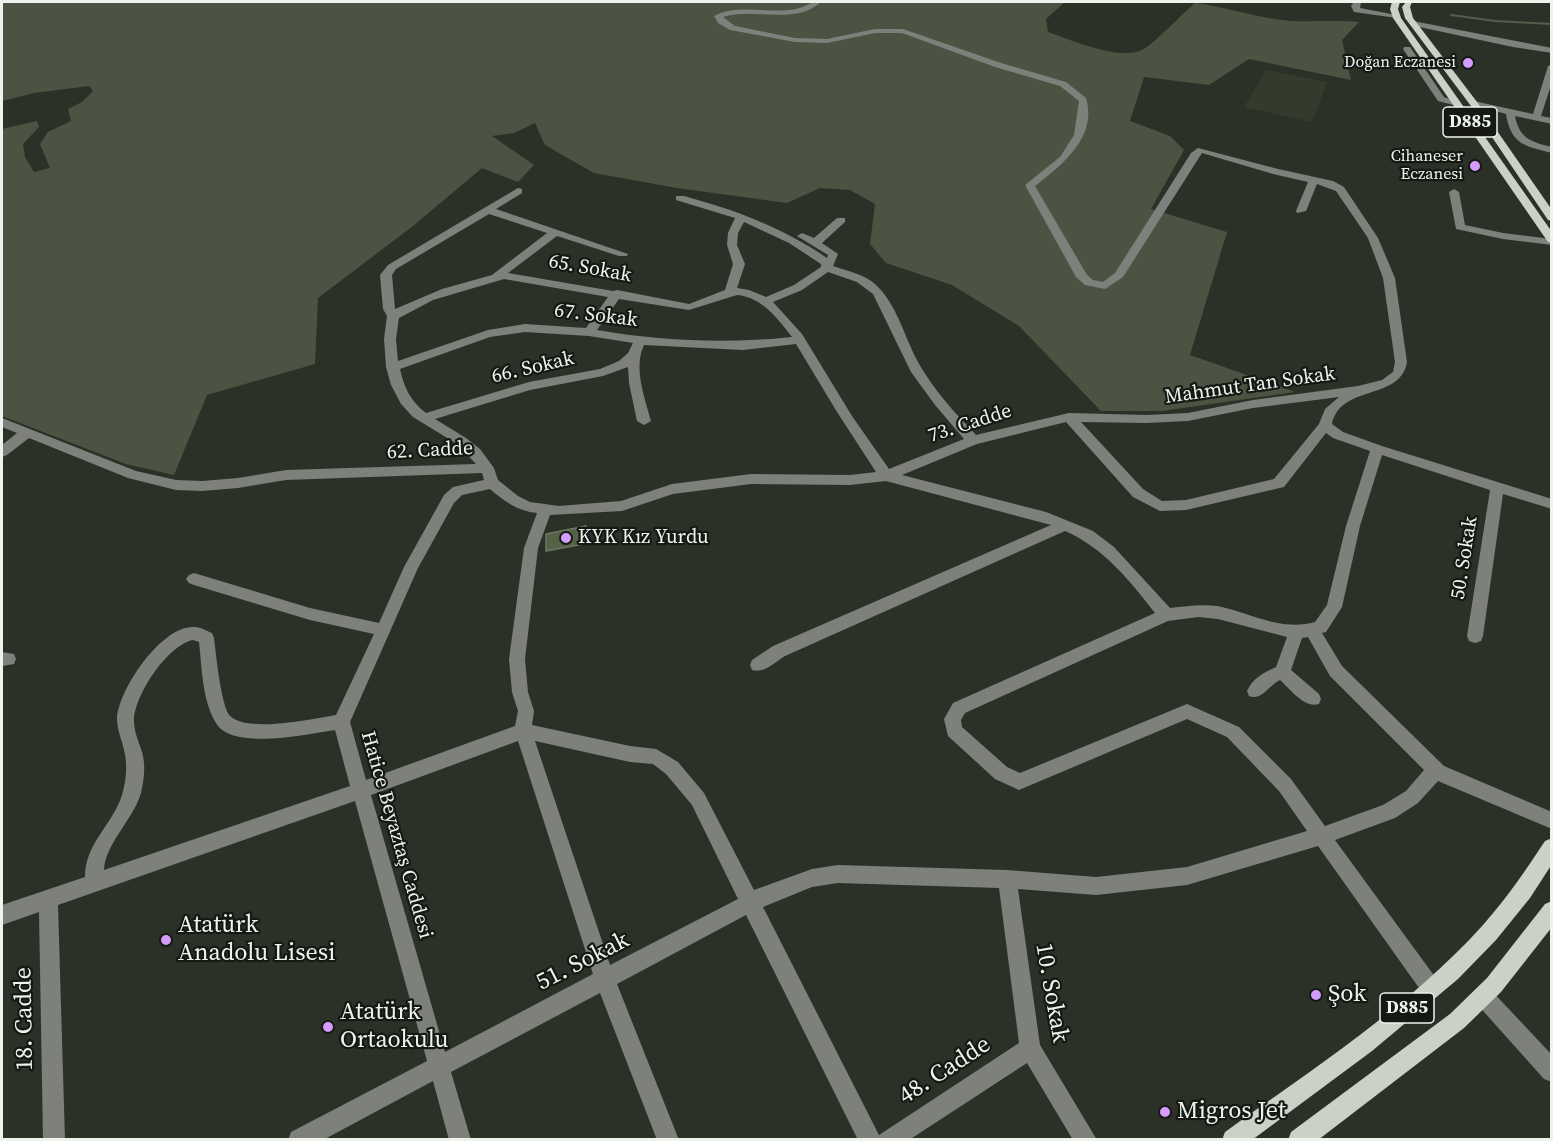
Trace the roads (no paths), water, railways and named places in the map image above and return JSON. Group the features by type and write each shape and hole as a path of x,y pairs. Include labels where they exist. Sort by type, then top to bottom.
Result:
{"main road":[{"name":"D885","path":"1409,2 1406,13 1474,104 1551,218"},
{"name":"D885","path":"1393,8 1551,241"},
{"name":"D885","path":"1233,1140 1370,1038 1431,988 1480,943 1511,909 1551,847"},
{"name":"D885","path":"1299,1140 1457,1021 1494,985 1548,924"}],"street":[{"path":"817,2 802,10 764,10 718,16 721,21 733,27 795,40 827,40 876,31 903,31 998,65 1052,79 1080,95 1084,103 1083,114 1074,146 1064,159 1030,185 1082,277 1094,285 1109,284 1119,275 1198,151 1210,151 1276,172 1314,180 1301,211"},
{"path":"1358,2 1354,6 1357,10 1393,8"},
{"path":"1413,23 1512,45 1551,51"},
{"path":"1407,49 1441,99 1458,105"},
{"path":"1536,118 1551,67"},
{"path":"1474,104 1551,121"},
{"path":"1510,112 1512,129 1516,137 1525,143 1551,150"},
{"name":"Mahmut Tan Sokak","path":"1070,417 1172,419 1365,389 1389,382 1399,374 1401,362 1389,278 1373,238 1340,189 1314,180"},
{"path":"489,476 479,455 407,405 398,392 392,367 390,329 393,316 389,309 386,275 392,267 518,191"},
{"path":"1454,192 1460,227 1503,236 1551,241"},
{"path":"680,198 768,218 833,254 827,266 791,292 766,301"},
{"path":"488,210 622,254"},
{"path":"742,212 787,236 827,266 869,284 889,311 897,333 926,386 973,441"},
{"path":"742,212 733,233 732,245 739,264 730,291 747,292 766,301 800,340 834,398 886,476 1046,517 1088,535 1109,551 1140,583 1166,615"},
{"path":"814,243 841,220"},
{"path":"496,277 554,233"},
{"name":"65. Sokak","path":"393,316 408,306 496,277 516,276 688,307 696,306 730,291"},
{"path":"589,332 617,293"},
{"name":"67. Sokak","path":"392,367 476,338 525,328 589,332 640,341 743,346 800,340"},
{"path":"640,341 633,355 635,383 644,421"},
{"name":"66. Sokak","path":"424,418 529,386 603,372 623,364 633,355"},
{"name":"Mahmut Tan Sokak","path":"1070,417 1138,493 1160,506 1186,505 1279,483 1325,425 1333,408 1365,389"},
{"name":"73. Cadde","path":"886,476 973,441 1070,417"},
{"name":"62. Cadde","path":"2,422 133,476 176,485 202,486 238,483 285,475 489,476 513,500 527,507 545,510 591,510 622,506 672,489 751,479 850,480 886,476"},
{"path":"1325,425 1338,435 1377,449 1551,504"},
{"path":"2,452 28,432"},
{"path":"1255,692 1266,679 1282,672 1305,632 1325,622 1334,608 1353,526 1377,449"},
{"name":"Hatice Beyaztaş Caddesi","path":"460,1140 341,722 411,567 449,499 458,491 489,476"},
{"name":"50. Sokak","path":"1476,636 1480,591 1497,488"},
{"path":"545,510 531,548 518,659 520,692 526,711 523,731 605,980 668,1140"},
{"path":"758,665 779,651 1066,525"},
{"path":"194,579 310,614 383,630"},
{"path":"1431,988 1285,785 1233,732 1187,711 1019,782 1001,773 954,730 952,719 959,708 1166,615 1203,611 1239,617 1305,632 1336,671 1438,772 1551,820"},
{"path":"94,883 98,854 122,818 132,787 135,759 126,723 129,706 151,662 158,653 175,640 195,634 202,634 206,638 219,710 227,724 235,728 277,731 341,722"},
{"path":"1282,672 1313,699"},
{"path":"2,915 360,791 523,731 630,754 656,757 672,768 698,799 870,1140"},
{"name":"51. Sokak","path":"299,1140 750,905 767,894 812,878 838,874 1007,879 1096,886 1187,876 1321,836 1389,812 1412,797 1428,777 1438,772"},
{"name":"10. Sokak","path":"1007,879 1030,1048 1086,1140"},
{"name":"18. Cadde","path":"48,898 54,1140"},
{"path":"1483,996 1551,1071"},
{"name":"48. Cadde","path":"888,1140 1030,1048"}],"waterway":[{"path":"1451,15 1495,21 1552,24"}],"place":[{"name":"Doğan Eczanesi","path":"1468,63"},
{"name":"Cihaneser Eczanesi","path":"1475,166"},
{"name":"KYK Kız Yurdu","path":"566,538"},
{"name":"Atatürk Anadolu Lisesi","path":"166,940"},
{"name":"Şok","path":"1316,995"},
{"name":"Atatürk Ortaokulu","path":"328,1027"},
{"name":"Migros Jet","path":"1165,1112"}]}
